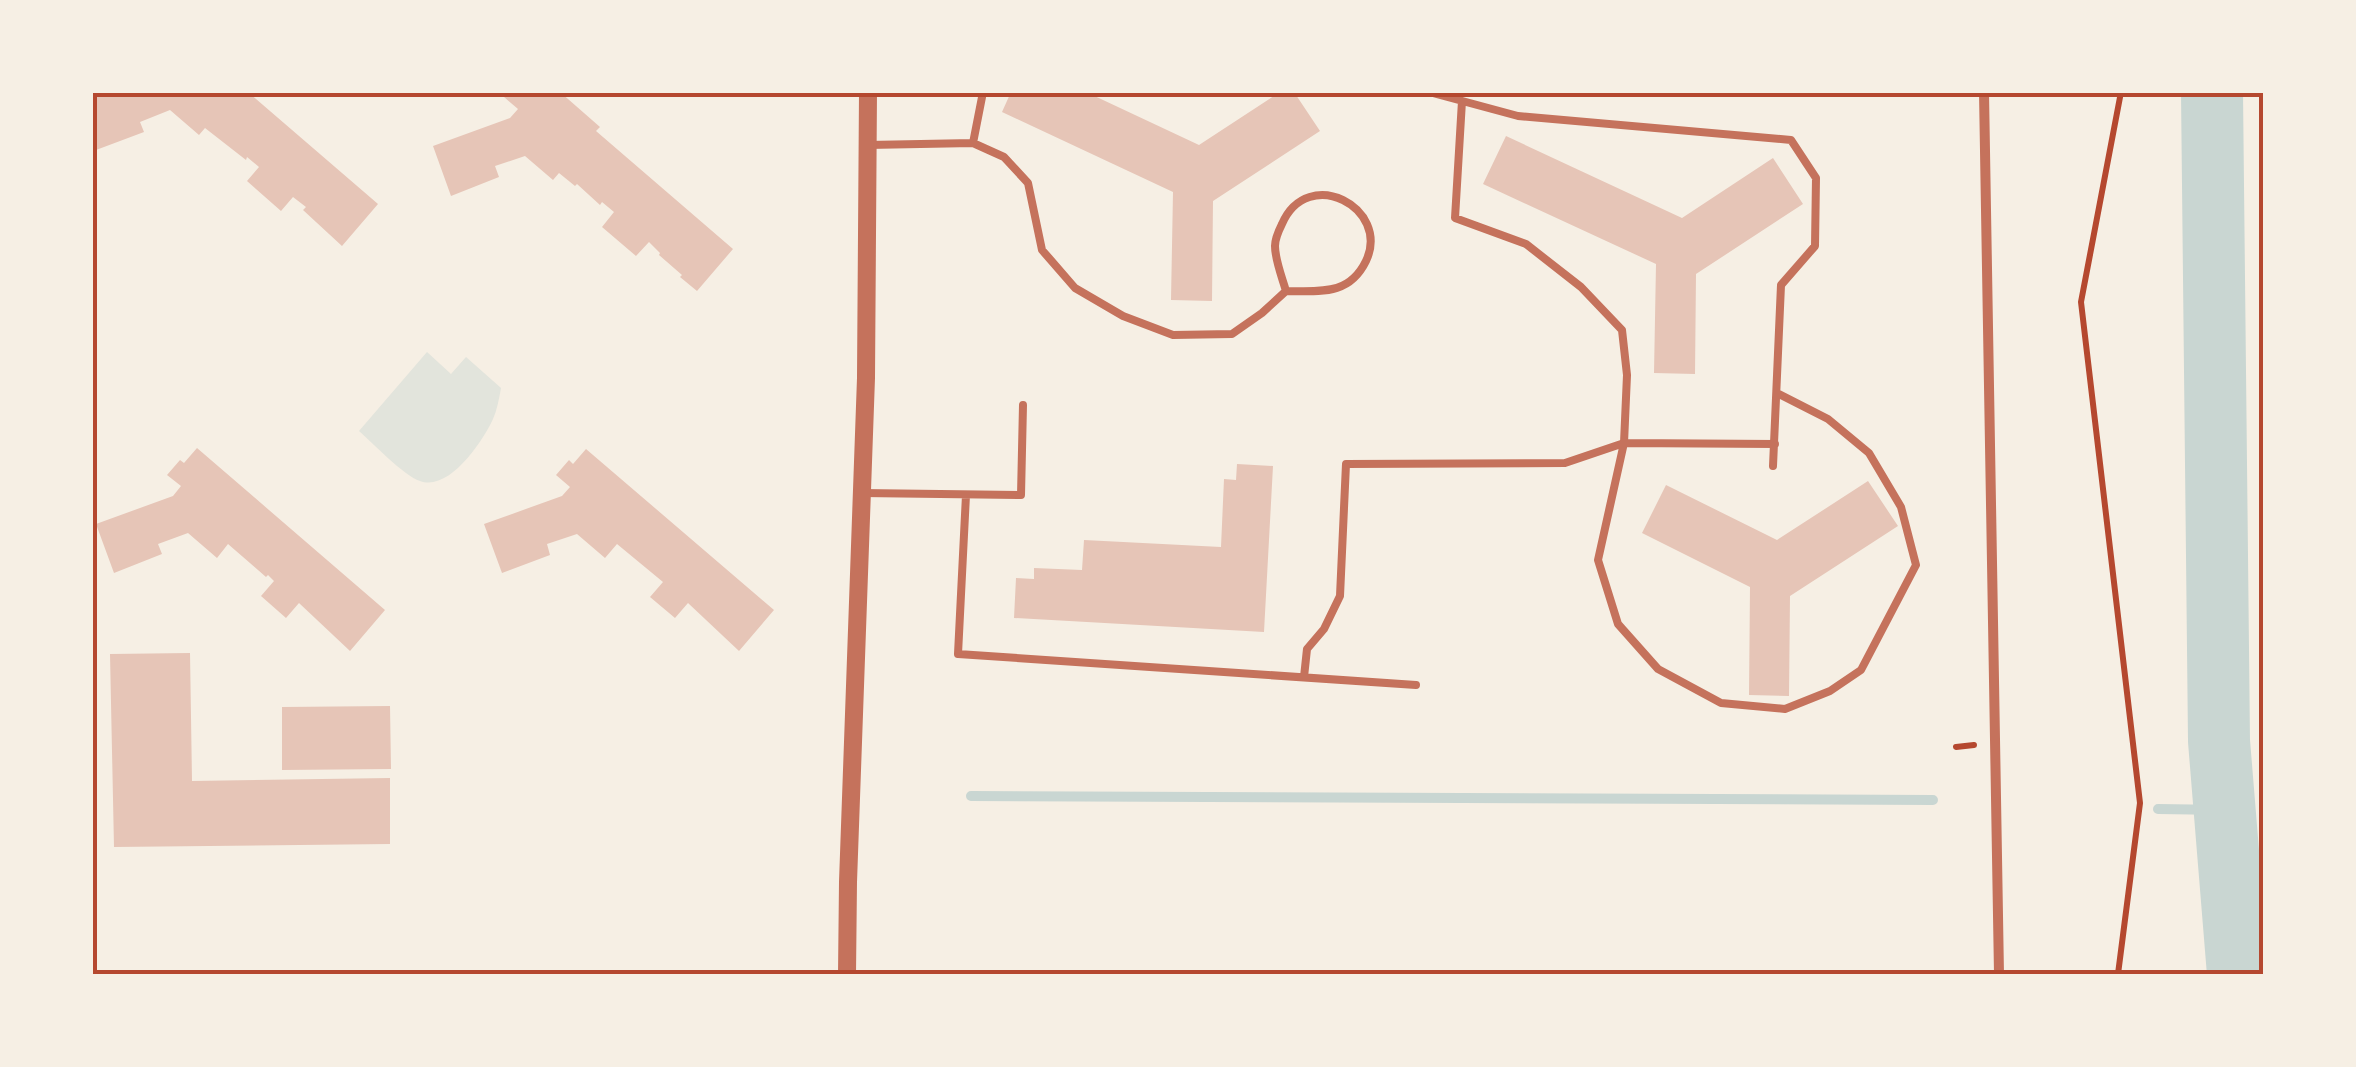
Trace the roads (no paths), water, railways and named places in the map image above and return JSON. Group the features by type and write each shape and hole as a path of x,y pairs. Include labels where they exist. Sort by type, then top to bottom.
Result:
{"street":[{"path":"846,974 866,378 868,92"},
{"path":"1984,92 1999,974"}],"lane":[{"path":"973,143 983,92"},
{"path":"1429,92 1518,116 1792,140 1816,178 1815,246 1781,285 1773,466"},
{"path":"1462,102 1455,218 1526,244 1580,287 1622,330 1626,376 1624,443 1598,560 1618,624 1658,669 1721,702 1785,709 1830,691 1862,670 1916,565 1901,508 1870,453 1828,419 1777,393"},
{"path":"868,144 973,143 1004,157 1028,184 1042,250 1075,288 1123,316 1173,335 1232,334 1286,291 1332,291 1358,276 1372,248 1368,224 1350,202 1315,194 1302,198 1284,218 1274,244 1286,291"},
{"path":"862,493 1020,495 1022,404"},
{"path":"1304,677 1307,650 1324,629 1340,596 1346,464 1565,463 1624,443 1774,444"},
{"path":"966,494 958,654 1416,685"}],"waterway":[{"path":"2212,92 2219,741 2238,974"},
{"path":"971,796 1933,800"},
{"path":"2158,809 2225,810"}]}
